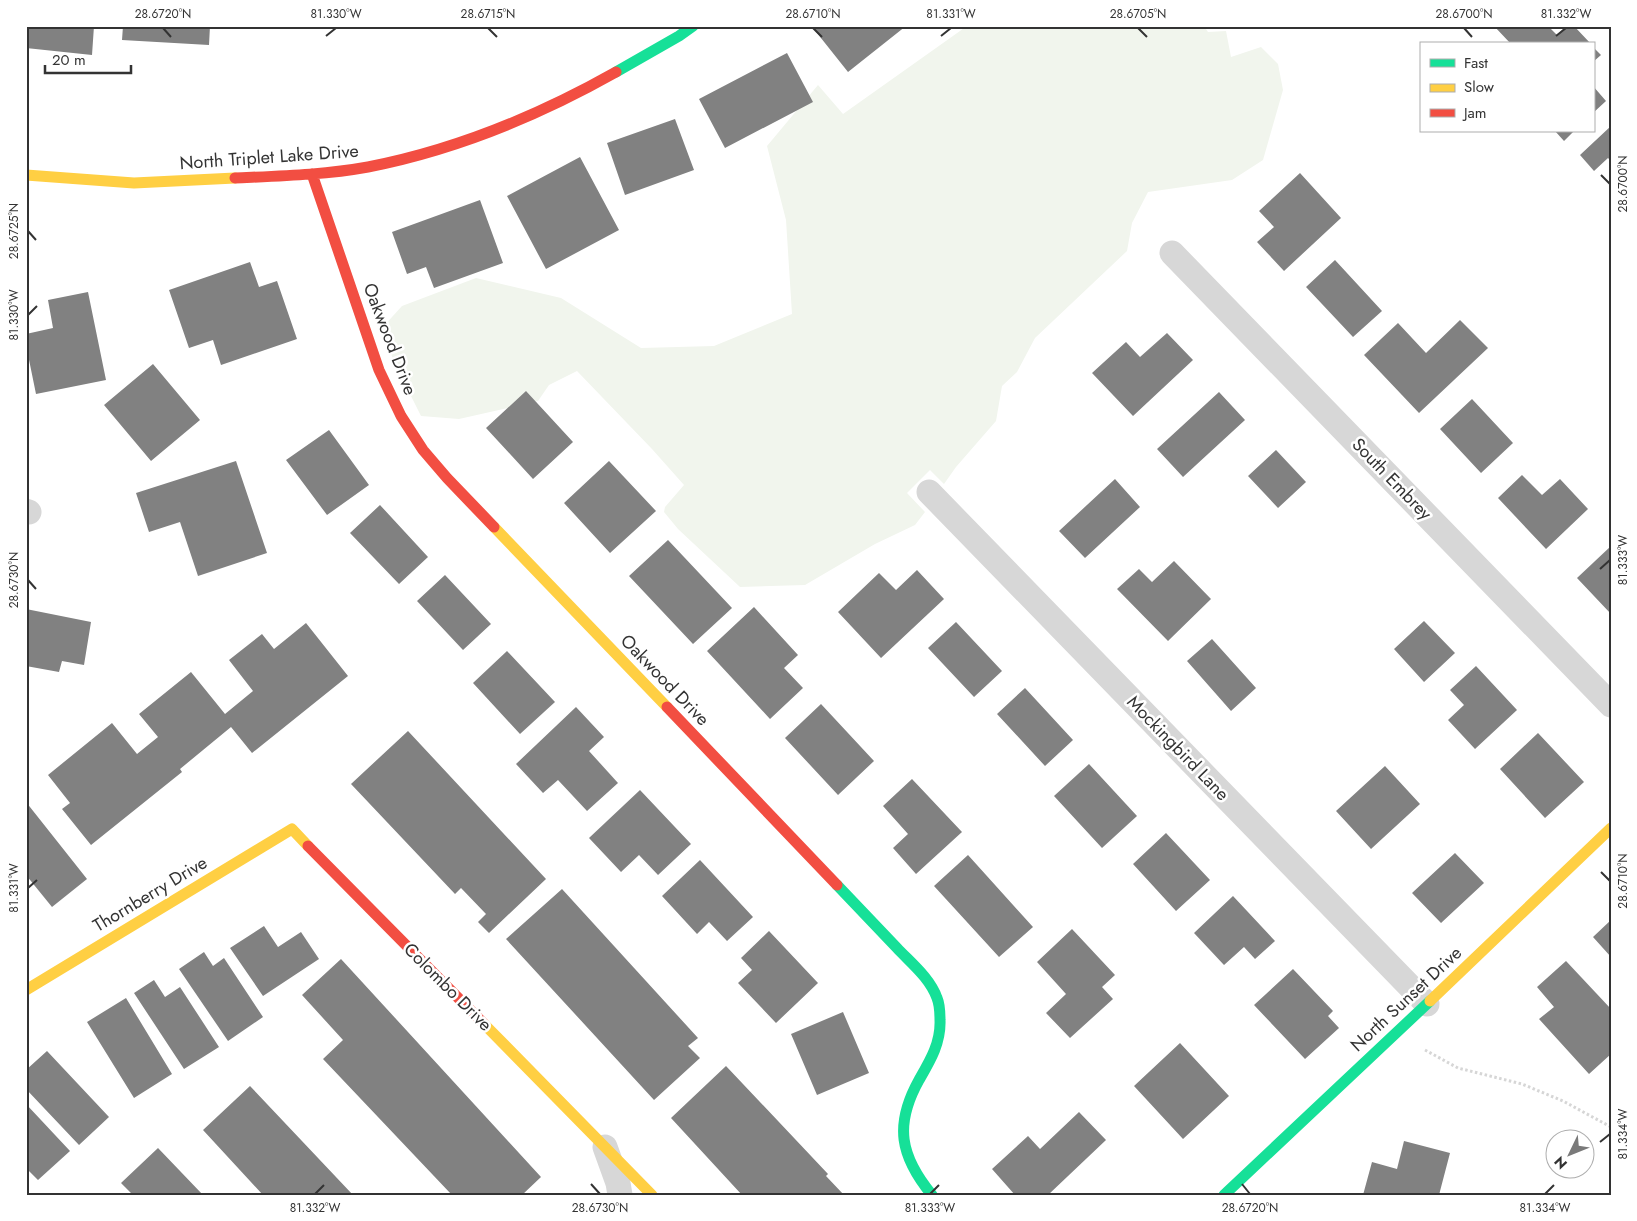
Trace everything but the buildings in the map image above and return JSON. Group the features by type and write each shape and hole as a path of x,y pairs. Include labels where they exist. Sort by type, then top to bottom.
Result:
{"street":[{"name":"North Triplet Lake Drive","path":"26,175 134,183 312,174 367,167 431,152 496,130 573,96 694,26"},
{"name":"Oakwood Drive","path":"312,174 379,370 401,416 423,450 447,478 926,980 938,1000 941,1026 936,1052 909,1100 902,1125 906,1154 922,1184 932,1195"},
{"name":"South Embrey","path":"1172,253 1611,705"},
{"name":"Mockingbird Lane","path":"929,492 1427,1004"},
{"name":"North Sunset Drive","path":"1224,1195 1611,828"},
{"name":"Thornberry Drive","path":"26,990 292,829"},
{"name":"Colombo Drive","path":"292,829 652,1195"},
{"name":"Colombo Drive","path":"604,1145 618,1183 620,1195"}],"path":[{"path":"1425,1050 1458,1068 1522,1084 1563,1101 1611,1127"}],"shaded area":[{"path":"967,26 1204,26 1208,32 1226,31 1231,57 1261,47 1278,64 1283,90 1263,160 1232,180 1148,192 1132,223 1127,251 1035,338 1017,372 1002,386 996,421 956,467 944,484 930,470 907,493 925,512 915,525 875,544 805,585 740,587 678,529 664,512 665,507 684,485 577,371 549,385 538,401 459,419 421,416 394,362 382,328 402,306 476,278 561,298 641,348 714,346 792,314 786,220 767,146 818,85 843,114"}],"traffic: fast":[{"path":"616,72 693,26"},
{"path":"837,885 920,971 930,984 938,1001 940,1028 937,1044 911,1096 904,1126 904,1140 907,1153 921,1181 932,1195"},
{"path":"1224,1195 1430,1001"}],"traffic: slow":[{"path":"26,175 134,183 235,178"},
{"path":"494,527 667,707"},
{"path":"1430,1001 1611,828"},
{"path":"26,990 292,829 308,846"},
{"path":"484,1024 652,1195"}],"traffic: jam":[{"path":"235,178 335,172 400,160 495,130 557,103 616,72"},
{"path":"312,174 379,370 401,416 423,450 494,527"},
{"path":"667,707 837,885"},
{"path":"308,846 484,1024"}]}
